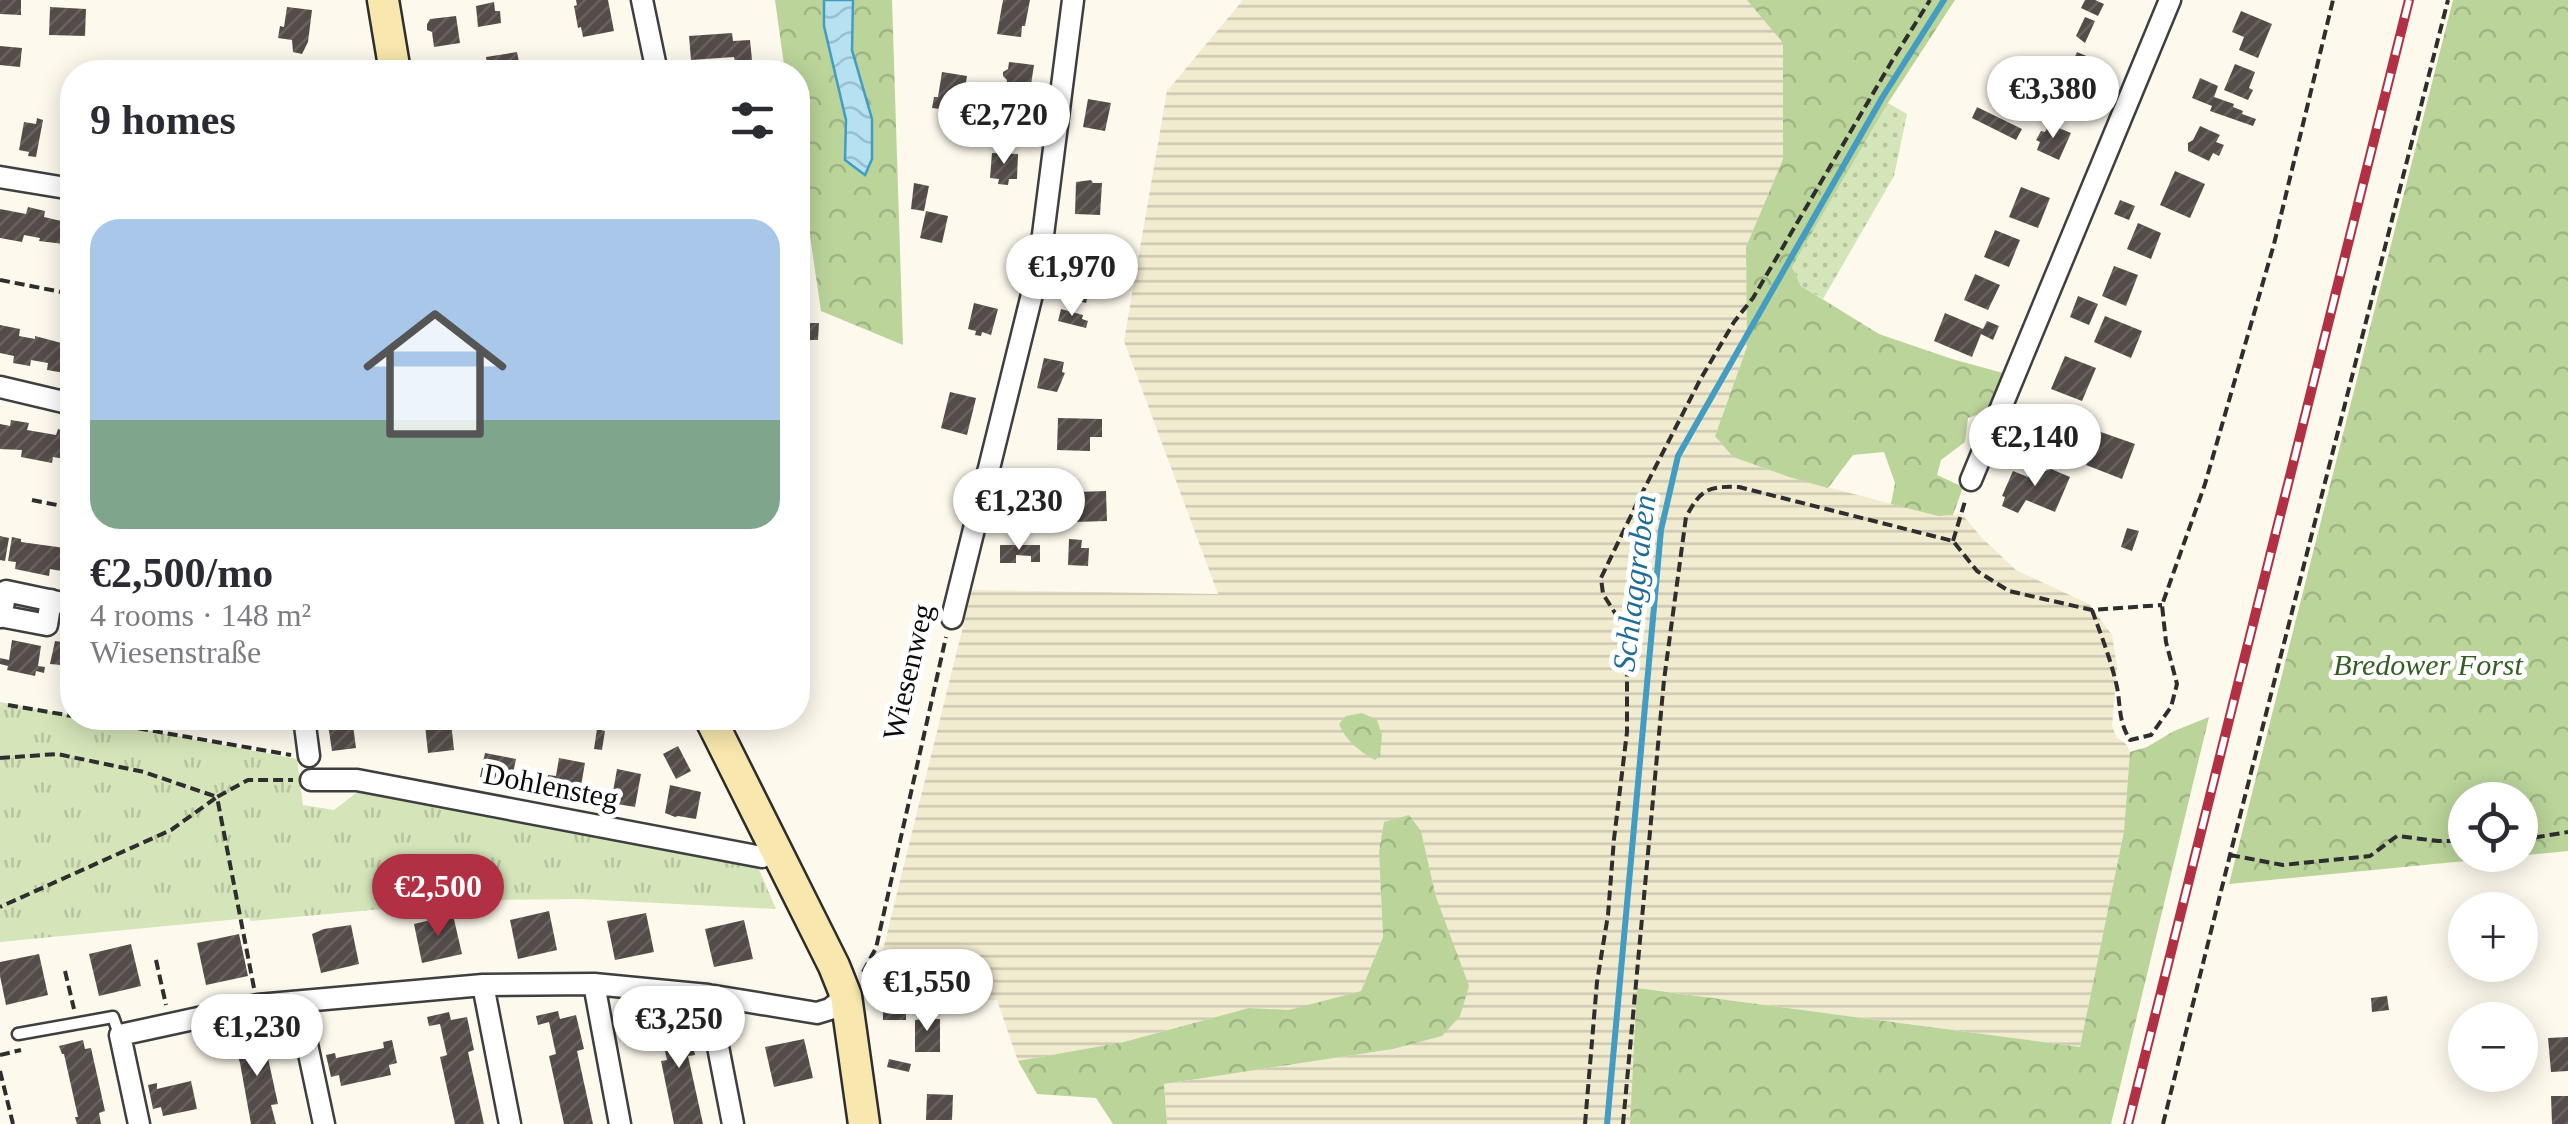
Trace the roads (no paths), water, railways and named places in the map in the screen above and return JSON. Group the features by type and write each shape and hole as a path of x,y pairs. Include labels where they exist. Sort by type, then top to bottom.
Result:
{"street":[{"path":"383,0 392,60"},
{"path":"642,0 654,60"},
{"name":"Wiesenweg","path":"952,618 1040,266 1073,0"},
{"path":"1971,480 2170,0"},
{"path":"0,177 60,187"},
{"path":"0,387 60,401"},
{"path":"1,616 47,625 60,605"},
{"path":"305,730 308,756"},
{"path":"716,730 846,996 864,1124"},
{"name":"Dohlensteg","path":"311,780 358,780 762,857 776,847"},
{"path":"140,1124 120,1035 258,1005 483,985 594,984 708,995 817,1013 846,996"},
{"path":"594,984 620,1124"},
{"path":"483,985 510,1124"},
{"path":"708,995 734,1124"},
{"path":"298,1002 324,1124"}],"lane":[{"path":"18,1034 113,1017 120,1035"}],"water":[{"path":"824,0 853,0 852,50 872,119 872,159 865,175 845,160 846,120 824,26"}],"waterway":[{"name":"Schlaggraben","path":"1607,1124 1661,530 1678,456 1882,98 1944,0"}],"railway":[{"path":"2128,1124 2409,0"}],"park label":[{"name":"Bredower Forst","path":"2428,665"}]}
